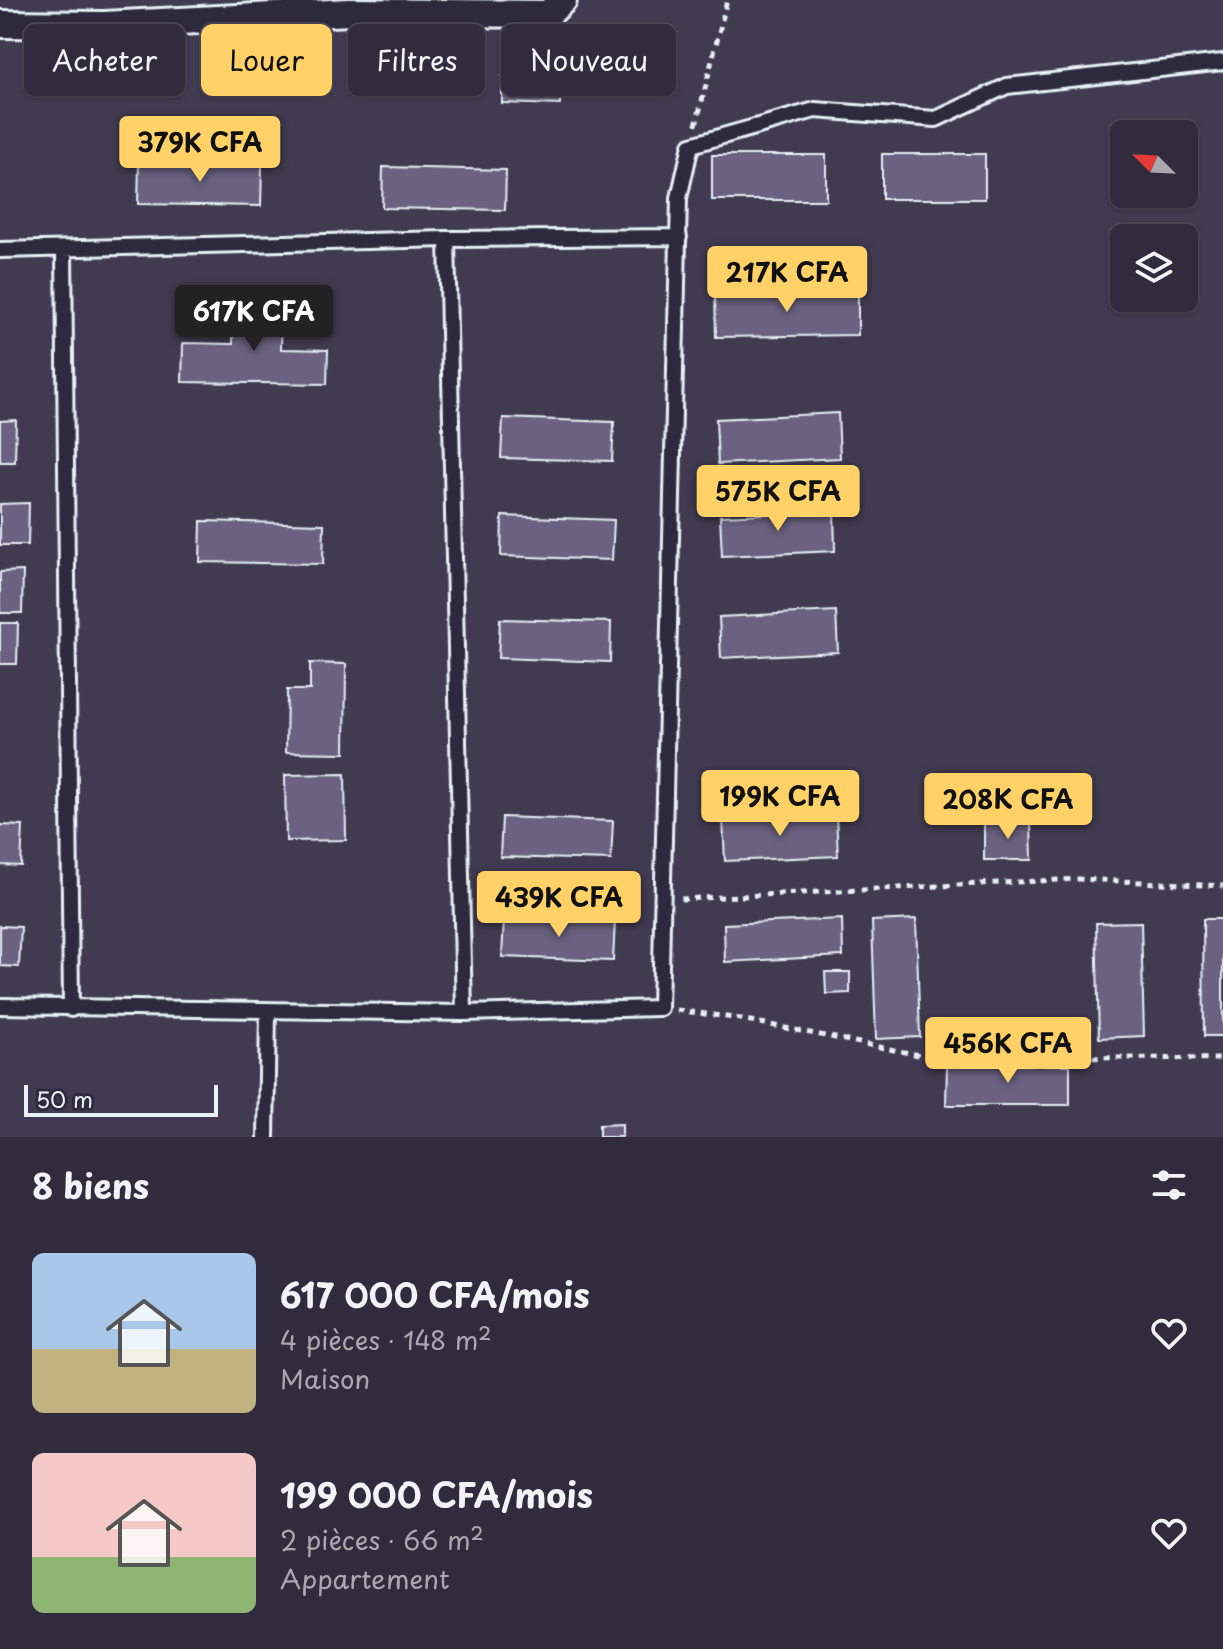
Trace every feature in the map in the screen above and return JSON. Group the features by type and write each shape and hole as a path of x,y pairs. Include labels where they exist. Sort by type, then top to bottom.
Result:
{"street":[{"path":"0,24 104,13 350,6 548,14 563,0"}],"lane":[{"path":"0,1006 464,1013 660,1008 679,198 691,145 815,110 936,119 1007,86 1223,62"},
{"path":"0,250 447,239 679,237"},
{"path":"447,239 464,1013"},
{"path":"64,249 71,1009"},
{"path":"266,1137 268,1011"}],"path":[{"path":"691,145 727,0"},
{"path":"662,900 1078,879 1223,886"},
{"path":"660,1008 741,1019 924,1056 1223,1059"}],"building":[{"path":"502,96 560,96 560,105 502,103"},
{"path":"882,154 985,154 985,199 882,199"},
{"path":"712,155 826,155 826,200 712,200"},
{"path":"139,163 262,165 261,206 138,204"},
{"path":"383,167 506,170 505,210 382,208"},
{"path":"858,291 858,335 716,337 715,293"},
{"path":"234,301 282,302 281,349 328,350 327,384 182,382 183,343 233,344"},
{"path":"838,413 840,458 718,464 716,419"},
{"path":"503,418 614,422 612,461 501,458"},
{"path":"16,420 15,462 0,462 0,421"},
{"path":"29,503 28,545 0,545 0,504"},
{"path":"834,511 835,551 722,556 720,516"},
{"path":"502,516 614,520 612,560 501,556"},
{"path":"201,521 324,524 323,564 200,562"},
{"path":"23,571 22,613 0,613 0,572"},
{"path":"836,611 838,652 721,658 719,617"},
{"path":"500,619 611,622 610,662 498,658"},
{"path":"0,623 18,623 17,664 0,664"},
{"path":"310,663 346,664 345,753 286,752 287,690 310,690"},
{"path":"345,774 346,840 286,841 285,775"},
{"path":"836,815 838,856 725,861 723,820"},
{"path":"502,817 613,821 611,860 500,857"},
{"path":"1031,822 1032,860 984,860 984,823"},
{"path":"0,825 23,826 21,866 0,865"},
{"path":"504,918 615,921 613,961 502,957"},
{"path":"842,919 843,956 725,962 724,924"},
{"path":"916,919 920,1037 876,1039 872,921"},
{"path":"1203,919 1223,919 1223,1036 1204,1036"},
{"path":"1141,922 1144,1036 1099,1038 1096,923"},
{"path":"0,926 21,927 19,967 0,966"},
{"path":"825,972 850,972 850,993 826,994"},
{"path":"947,1065 1070,1065 1070,1105 946,1105"},
{"path":"622,1124 622,1137 599,1137 599,1125"}]}
